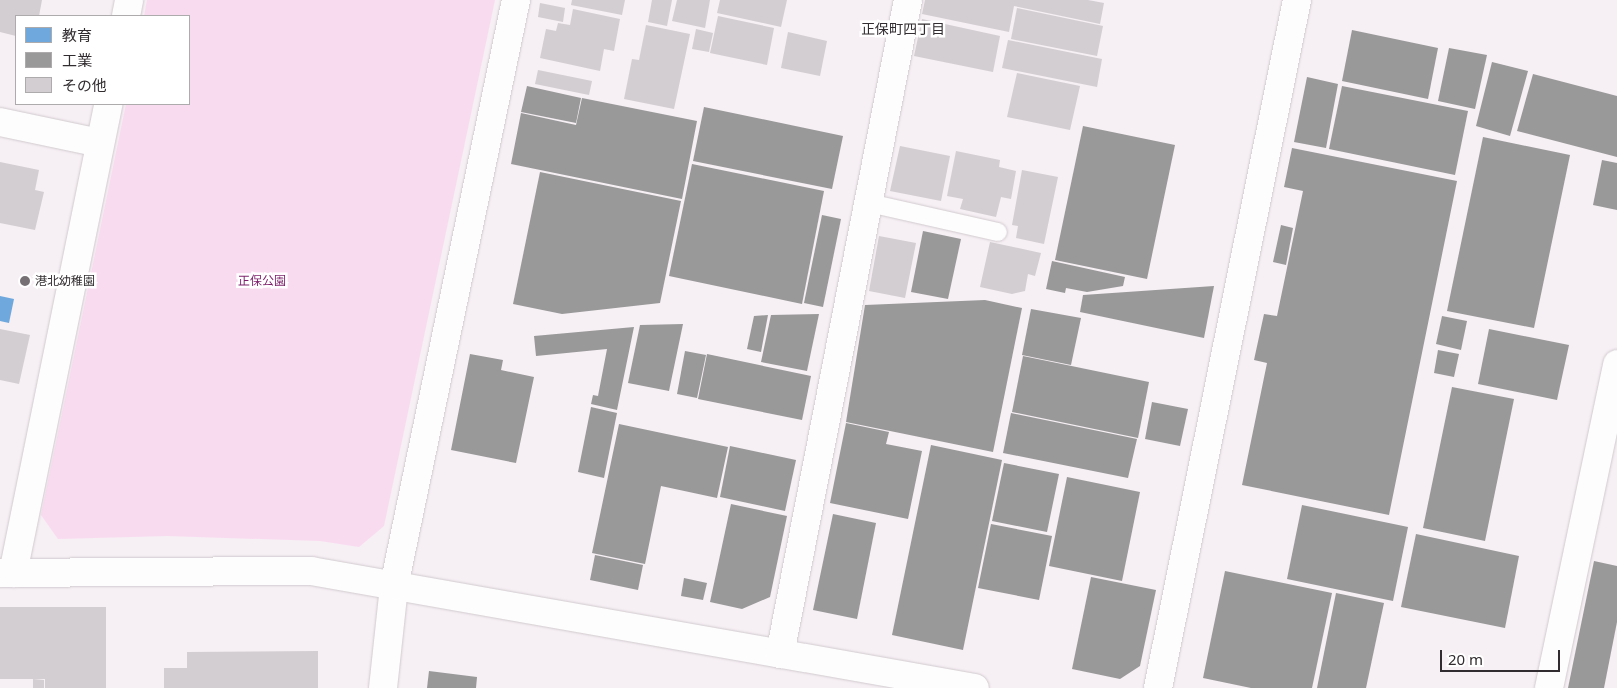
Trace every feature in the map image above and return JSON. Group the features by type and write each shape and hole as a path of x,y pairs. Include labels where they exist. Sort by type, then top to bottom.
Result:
{"street":[{"path":"126,15 130,0"},
{"path":"383,688 394,586 516,0"},
{"path":"780,654 908,0"},
{"path":"1158,688 1297,0"},
{"path":"108,105 6,573 311,571 975,688"},
{"path":"0,122 100,143"},
{"path":"1549,688 1617,364"}],"lane":[{"path":"868,203 998,232"}],"green space":[{"name":"正保公園","path":"147,0 495,0 384,526 359,547 320,541 167,536 58,539 41,515 126,105 190,105 190,15 144,15"}],"building: 教育":[{"path":"0,296 14,299 9,323 0,321"}],"building: 工業":[{"path":"1352,30 1438,48 1428,99 1342,81"},
{"path":"1449,48 1487,55 1475,109 1438,101"},
{"path":"1492,62 1528,71 1510,136 1476,126"},
{"path":"1533,74 1617,96 1617,157 1517,131"},
{"path":"1307,77 1338,84 1326,148 1294,142"},
{"path":"527,86 581,98 576,123 521,112"},
{"path":"1342,86 1468,111 1455,175 1329,149"},
{"path":"582,98 697,121 682,199 511,164 521,113 576,125"},
{"path":"704,107 843,136 832,189 693,161"},
{"path":"1083,126 1175,145 1147,279 1055,260"},
{"path":"1483,137 1570,155 1534,328 1447,311"},
{"path":"1292,148 1457,181 1389,515 1242,485 1267,363 1254,360 1264,314 1277,316 1303,191 1284,187"},
{"path":"1602,160 1617,163 1617,210 1593,205"},
{"path":"692,164 824,191 802,304 669,276"},
{"path":"540,172 681,201 660,303 562,314 513,304"},
{"path":"822,215 841,219 823,307 804,303"},
{"path":"1281,225 1293,228 1286,265 1273,262"},
{"path":"923,231 961,239 948,299 911,292"},
{"path":"1052,261 1125,277 1123,286 1087,292 1066,288 1065,293 1046,289"},
{"path":"1214,286 1204,338 1080,312 1083,295"},
{"path":"985,300 1022,308 993,452 846,422 865,305"},
{"path":"1031,309 1081,318 1071,365 1022,355"},
{"path":"819,314 807,371 761,362 771,315"},
{"path":"768,315 761,352 747,349 754,316"},
{"path":"1442,316 1467,321 1461,350 1436,344"},
{"path":"683,324 669,391 628,383 640,325"},
{"path":"634,327 617,410 591,404 593,395 598,396 607,349 536,356 534,336"},
{"path":"1489,329 1569,345 1557,400 1478,384"},
{"path":"1438,350 1459,354 1454,377 1434,373"},
{"path":"685,351 706,355 697,398 677,394"},
{"path":"470,354 503,360 501,370 534,377 516,463 451,450"},
{"path":"707,354 811,376 802,420 698,399"},
{"path":"1023,356 1149,382 1138,438 1012,412"},
{"path":"1452,387 1514,399 1485,541 1423,528"},
{"path":"1152,402 1188,409 1180,446 1145,439"},
{"path":"591,407 617,413 604,478 578,472"},
{"path":"1011,413 1137,439 1128,478 1003,453"},
{"path":"846,423 889,432 886,444 922,451 908,519 830,503"},
{"path":"619,424 728,447 717,498 661,486 645,564 592,553"},
{"path":"931,445 1002,460 963,650 892,635"},
{"path":"730,446 796,460 785,511 720,497"},
{"path":"1004,463 1059,474 1047,532 992,521"},
{"path":"1067,477 1140,492 1122,581 1049,566"},
{"path":"731,504 787,516 770,597 742,609 710,602"},
{"path":"1302,505 1408,527 1393,601 1287,579"},
{"path":"833,514 876,523 857,619 813,610"},
{"path":"991,524 1052,536 1039,600 978,588"},
{"path":"1416,534 1519,556 1505,628 1401,607"},
{"path":"595,555 643,565 638,590 590,580"},
{"path":"1594,561 1617,566 1617,622 1604,688 1568,688"},
{"path":"1225,571 1332,593 1312,688 1251,688 1203,678"},
{"path":"1091,577 1156,590 1140,666 1120,679 1072,669"},
{"path":"684,578 707,583 703,600 681,596"},
{"path":"1336,593 1384,603 1366,688 1317,688"},
{"path":"429,671 477,677 476,688 427,688"}],"building: その他":[{"path":"0,0 42,0 39,15 15,15 15,36 0,32"},
{"path":"572,0 625,0 622,15 571,5"},
{"path":"652,0 672,0 667,26 648,22"},
{"path":"677,0 710,0 705,28 672,21"},
{"path":"720,0 787,0 781,27 717,13"},
{"path":"925,0 1088,0 1104,3 1100,24 1014,6 1009,32 922,14"},
{"path":"540,3 565,8 563,22 538,17"},
{"path":"1017,8 1103,26 1097,56 1011,39"},
{"path":"573,9 620,19 614,51 604,49 600,71 540,58 546,29 556,31 558,23 570,25"},
{"path":"718,16 774,28 767,65 710,53"},
{"path":"922,19 1000,36 993,72 914,56"},
{"path":"646,25 690,34 674,109 624,99 632,59 639,60"},
{"path":"696,29 713,33 709,52 692,49"},
{"path":"788,32 827,41 820,76 781,68"},
{"path":"1008,40 1102,59 1097,87 1002,68"},
{"path":"538,70 592,81 589,95 535,84"},
{"path":"1017,73 1080,86 1070,130 1007,117"},
{"path":"900,146 950,156 941,201 890,191"},
{"path":"956,151 1000,160 999,167 1016,171 1011,199 1001,197 996,217 960,209 963,199 947,196"},
{"path":"0,162 39,170 35,190 44,192 35,230 0,223"},
{"path":"1022,170 1058,177 1044,244 1016,238 1018,226 1012,225"},
{"path":"879,236 916,243 905,298 869,291"},
{"path":"990,242 1041,253 1035,276 1028,274 1025,291 1012,294 980,287"},
{"path":"0,329 30,335 19,384 0,380"},
{"path":"0,607 106,607 106,688 45,688 45,679 0,679"},
{"path":"318,651 318,688 164,688 164,668 187,668 187,652"},
{"path":"33,679 44,680 44,688 33,688"}],"place":[{"name":"港北幼稚園","path":"25,281"}],"district":[{"name":"正保町四丁目","path":"903,29"}]}
